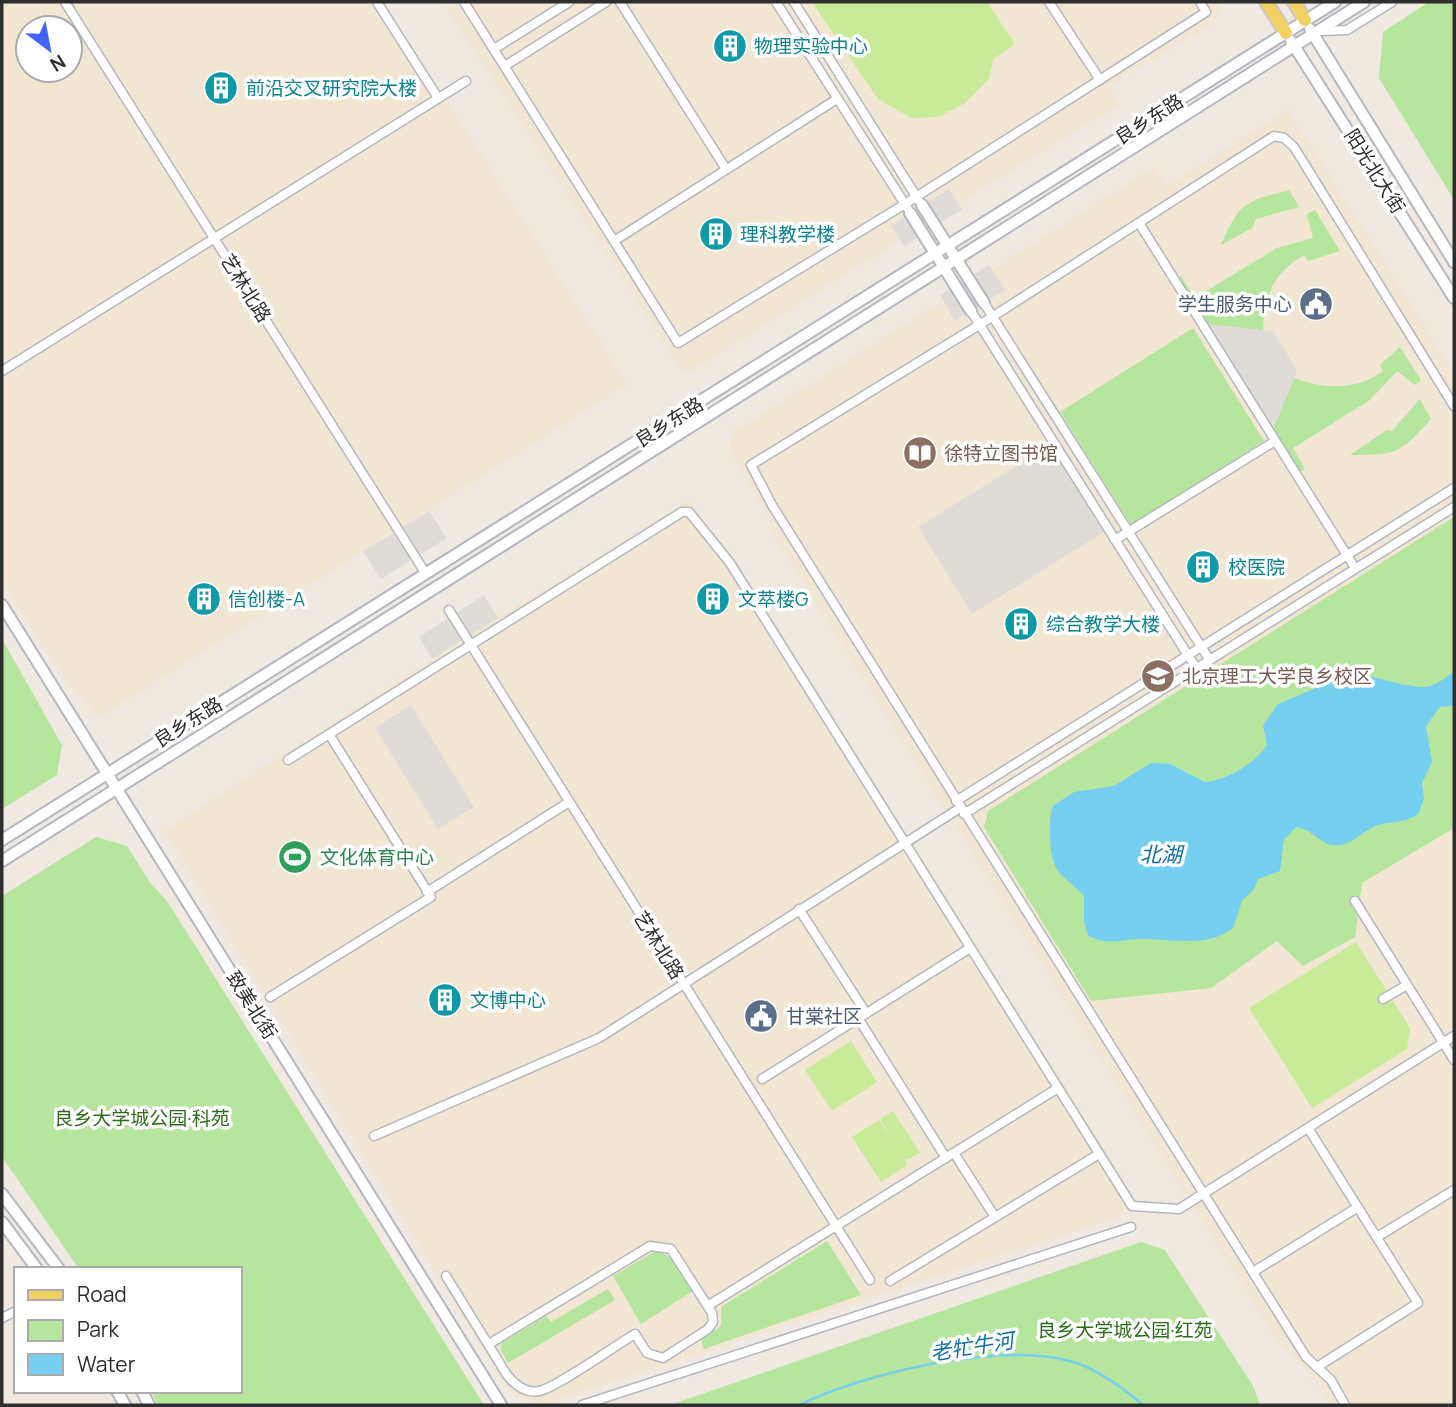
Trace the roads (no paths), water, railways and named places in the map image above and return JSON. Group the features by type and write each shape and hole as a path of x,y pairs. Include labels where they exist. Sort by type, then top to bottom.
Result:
{"main road":[{"path":"1266,2 1286,33"},
{"path":"1294,2 1305,20"},
{"name":"良乡东路","path":"2,839 1335,2"},
{"path":"1315,32 1364,2"},
{"name":"阳光北大街","path":"1305,20 1315,32 1454,262"},
{"name":"良乡东路","path":"2,861 1315,32"},
{"name":"阳光北大街","path":"1286,33 1454,298"},
{"path":"920,201 984,303"},
{"path":"908,209 971,311"},
{"path":"676,418 683,430"},
{"name":"致美北街","path":"2,605 502,1405"},
{"path":"2,1194 57,1267"},
{"path":"2,1222 36,1267"}],"street":[{"name":"艺林北路","path":"65,2 426,574"},
{"path":"377,2 438,98"},
{"path":"464,2 678,344 908,209 1206,12 1199,2"},
{"path":"494,49 569,2"},
{"path":"505,66 606,2"},
{"path":"620,2 726,169"},
{"path":"776,2 908,209"},
{"path":"794,2 920,201"},
{"path":"1049,2 1100,80"},
{"path":"1315,32 1347,30 1392,2"},
{"path":"2,371 466,81"},
{"path":"614,240 837,99"},
{"path":"1345,1405 1331,1380 1306,1357 960,808 772,505 751,465 992,317 1274,136 1284,138 1294,147 1454,406"},
{"path":"1139,223 1355,568"},
{"path":"984,303 1209,659"},
{"path":"971,311 1196,668"},
{"path":"1115,540 1275,442"},
{"path":"960,808 1188,655 1454,488"},
{"path":"374,1136 599,1038 904,842 1196,668 1454,507"},
{"path":"288,760 682,512 689,512 730,563 1132,1206 1178,1209 1454,1036"},
{"name":"艺林北路","path":"449,610 870,1280"},
{"path":"270,997 431,898 329,734"},
{"path":"427,892 569,802"},
{"path":"1355,901 1454,1060"},
{"path":"799,909 950,1156 995,1217"},
{"path":"762,1079 970,947"},
{"path":"1383,999 1407,985"},
{"path":"709,1306 1058,1088"},
{"path":"1308,1128 1418,1303 1317,1367"},
{"path":"890,1281 1099,1154"},
{"path":"1377,1237 1454,1190"},
{"path":"1253,1272 1358,1207"},
{"path":"582,1405 1131,1227"},
{"path":"446,1276 512,1382 519,1388 539,1391 635,1334 646,1353 663,1358 708,1329 713,1322 709,1306 671,1249 650,1246 489,1345"}],"water":[{"name":"北湖","path":"1345,668 1418,687 1437,683 1454,672 1454,706 1440,707 1426,726 1432,762 1422,783 1424,799 1419,813 1408,819 1373,827 1350,842 1339,845 1324,842 1296,827 1284,840 1280,871 1258,879 1254,889 1242,901 1233,928 1223,934 1201,940 1141,939 1107,942 1088,935 1084,922 1084,896 1059,872 1054,862 1050,837 1053,806 1074,792 1114,786 1151,763 1170,764 1205,782 1232,774 1255,758 1267,745 1263,725 1278,704 1314,689 1330,670"}],"waterway":[{"name":"老牤牛河","path":"799,1405 827,1393 895,1372 970,1358 1007,1355 1040,1356 1080,1364 1109,1379 1143,1405"}],"place":[{"name":"物理实验中心","path":"730,46"},
{"name":"前沿交叉研究院大楼","path":"221,88"},
{"name":"理科教学楼","path":"716,234"},
{"name":"学生服务中心","path":"1316,304"},
{"name":"徐特立图书馆","path":"920,453"},
{"name":"校医院","path":"1203,567"},
{"name":"信创楼-A","path":"204,599"},
{"name":"文萃楼G","path":"713,599"},
{"name":"综合教学大楼","path":"1021,624"},
{"name":"北京理工大学良乡校区","path":"1158,676"},
{"name":"文化体育中心","path":"295,857"},
{"name":"文博中心","path":"445,1000"},
{"name":"甘棠社区","path":"761,1016"}],"park label":[{"name":"良乡大学城公园·科苑","path":"142,1118"},
{"name":"良乡大学城公园·红苑","path":"1125,1330"}]}
